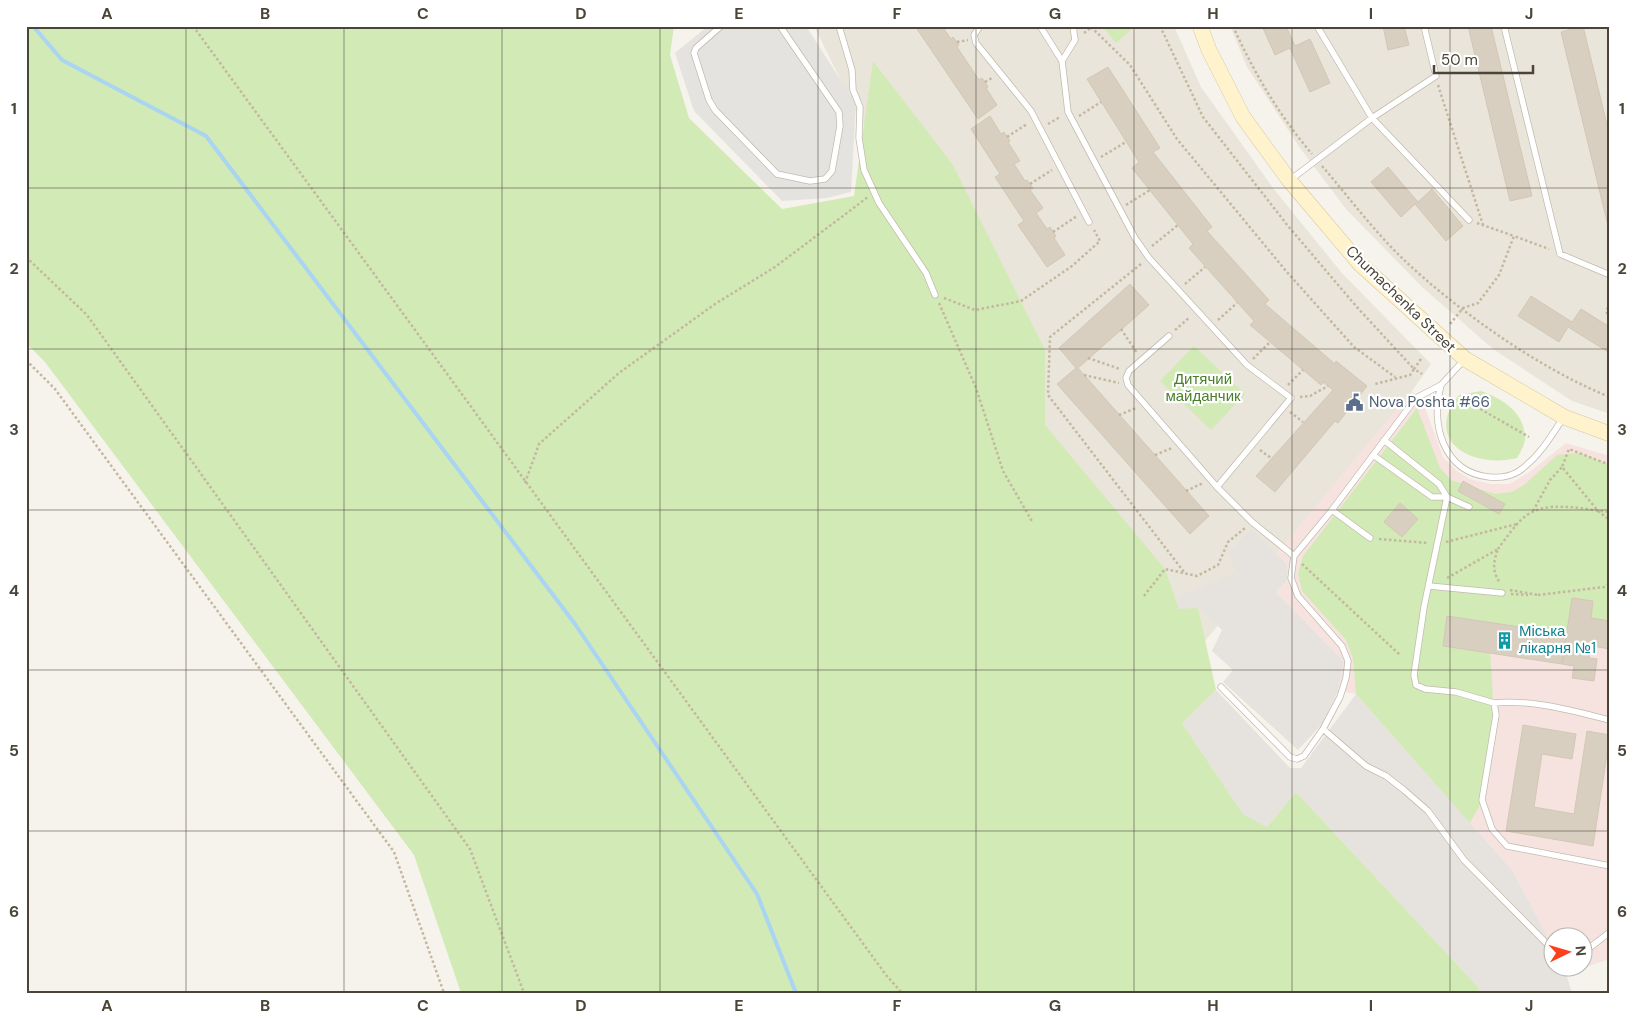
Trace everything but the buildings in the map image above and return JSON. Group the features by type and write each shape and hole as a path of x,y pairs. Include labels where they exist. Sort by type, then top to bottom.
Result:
{"street":[{"name":"Chumachenka Street","path":"1200,26 1209,50 1243,117 1290,180 1360,264 1464,359 1564,418 1610,434"}],"lane":[{"path":"721,26 696,48 694,53 709,100 715,110 777,174 810,181 825,179 832,171 840,126 839,112 780,26"},
{"path":"839,26 852,70 853,90 860,107 860,155 864,170 874,192 926,273 935,295"},
{"path":"980,26 974,35 976,43 1035,120 1089,222"},
{"path":"1040,26 1062,61 1068,112 1120,210 1147,255 1248,365 1291,398 1217,487"},
{"path":"1062,61 1075,40 1073,26"},
{"path":"1317,26 1372,118 1468,220"},
{"path":"1290,180 1372,118 1436,76 1424,26"},
{"path":"1504,26 1560,254 1610,275"},
{"path":"1168,336 1129,371 1126,378 1128,385 1217,487 1252,522 1294,556"},
{"path":"1221,687 1290,757 1297,759 1304,756 1323,729 1340,697 1346,678 1348,661 1342,646 1298,596 1291,578 1294,556 1332,510 1416,398 1441,385 1464,359"},
{"path":"1441,385 1437,400 1437,422 1442,441 1453,458 1463,468 1475,475 1500,478 1517,472 1546,444 1564,418"},
{"path":"1384,440 1439,484 1447,497 1414,675 1416,685 1425,689 1456,692 1494,703 1506,702 1565,710 1610,720"},
{"path":"1373,455 1432,497 1447,497 1469,507"},
{"path":"1332,510 1370,538"},
{"path":"1429,586 1502,591"},
{"path":"1494,703 1496,715 1482,800 1492,829 1507,846 1610,866"},
{"path":"1323,729 1366,766 1404,790 1428,811 1464,860 1544,941"},
{"path":"1594,944 1610,932"}],"path":[{"path":"193,26 525,484 886,975 902,993"},
{"path":"1160,26 1203,117 1294,233 1356,306 1414,369 1422,374"},
{"path":"1233,26 1248,60 1283,117 1317,160 1401,257 1463,308 1570,380 1610,397"},
{"path":"1091,27 1130,65 1177,139 1286,272 1354,347 1396,378"},
{"path":"1436,76 1483,225"},
{"path":"1072,120 1101,102"},
{"path":"1040,129 1068,112"},
{"path":"1007,136 1035,120"},
{"path":"1094,162 1126,142"},
{"path":"1030,184 1060,165"},
{"path":"1120,210 1150,190"},
{"path":"525,484 540,444 620,373 715,304 775,267 874,192"},
{"path":"1054,232 1084,212"},
{"path":"1468,220 1560,254"},
{"path":"935,295 975,310 1021,301 1072,266 1100,242 1089,222"},
{"path":"1178,225 1147,255 1050,337 1048,395 1184,572"},
{"path":"1450,324 1463,308 1478,303 1494,282 1499,275 1514,236"},
{"path":"26,257 87,315 470,849 524,993"},
{"path":"1178,290 1205,267"},
{"path":"935,295 976,388 1003,471 1033,522"},
{"path":"1212,326 1237,302"},
{"path":"1610,303 1606,312 1610,316"},
{"path":"1168,336 1197,310"},
{"path":"1121,329 1142,360"},
{"path":"1248,365 1270,342"},
{"path":"1088,358 1129,371"},
{"path":"1375,384 1410,374 1421,359"},
{"path":"26,360 55,389 394,852 444,993"},
{"path":"1282,391 1302,370"},
{"path":"1084,375 1128,385"},
{"path":"1291,398 1310,396 1328,386"},
{"path":"1463,399 1529,437"},
{"path":"1119,415 1145,404"},
{"path":"1283,407 1302,422"},
{"path":"1155,455 1180,444"},
{"path":"1252,444 1271,458"},
{"path":"1610,465 1568,449 1562,467 1550,480 1532,512 1517,524 1498,549 1493,564 1495,576 1502,591 1538,595 1610,585"},
{"path":"1562,467 1598,511 1610,520"},
{"path":"1186,491 1211,480"},
{"path":"1532,512 1570,506 1610,512"},
{"path":"1144,596 1165,569 1197,576 1218,565 1228,542 1252,522"},
{"path":"1440,582 1498,549"},
{"path":"1294,556 1400,655"}],"shaded area":[{"path":"708,26 806,26 856,104 851,192 827,198 782,201 694,111 675,53"},
{"path":"814,26 1174,26 1201,87 1273,188 1341,272 1431,364 1412,391 1181,670 1008,418"},
{"path":"1230,26 1610,26 1610,414 1572,401 1493,349 1422,287 1346,209 1300,148 1247,67"},
{"path":"1412,391 1423,402 1443,457 1457,471 1470,479 1490,484 1509,484 1527,474 1566,443 1610,456 1610,959 1594,964 1594,926 1544,926 1544,930 1513,871 1356,694 1338,691 1344,661 1276,592 1287,581 1287,564 1276,554"},
{"path":"1251,529 1287,564 1287,581 1276,592 1344,661 1338,691 1322,724 1298,750 1223,682 1233,670 1212,651 1222,630 1198,608 1180,609 1178,597 1236,572 1228,553"},
{"path":"1216,690 1290,768 1301,768 1356,694 1513,871 1544,930 1544,976 1567,976 1572,993 1480,993 1478,987 1296,792 1267,827 1243,814 1182,723"}],"green space":[{"path":"26,26 674,26 670,55 689,118 782,209 854,196 873,61 953,165 1045,350 1045,425 1165,569 1179,609 1198,608 1216,690 1182,723 1243,814 1267,827 1296,792 1478,987 1480,993 461,993 414,855 45,362 26,343"},
{"path":"1102,26 1136,26 1116,43"},
{"name":"Дитячий майданчик","path":"1194,346 1245,394 1211,430 1160,381"},
{"path":"1481,391 1497,398 1512,408 1522,422 1525,440 1517,458 1484,459 1470,455 1458,448 1449,438 1446,426 1449,412 1459,395"},
{"path":"1417,408 1440,468 1451,480 1495,494 1512,492 1524,485 1557,455 1580,453 1610,465 1610,621 1591,618 1593,601 1572,598 1567,634 1447,616 1443,646 1490,653 1493,689 1493,726 1490,763 1481,802 1470,823 1356,694 1353,659 1346,640 1302,591 1298,573 1303,556"}],"waterway":[{"path":"33,26 62,60 206,136 575,624 757,894 796,993"}],"place":[{"name":"Nova Poshta #66","path":"1355,402"},
{"name":"Міська лікарня №1","path":"1505,640"}]}
